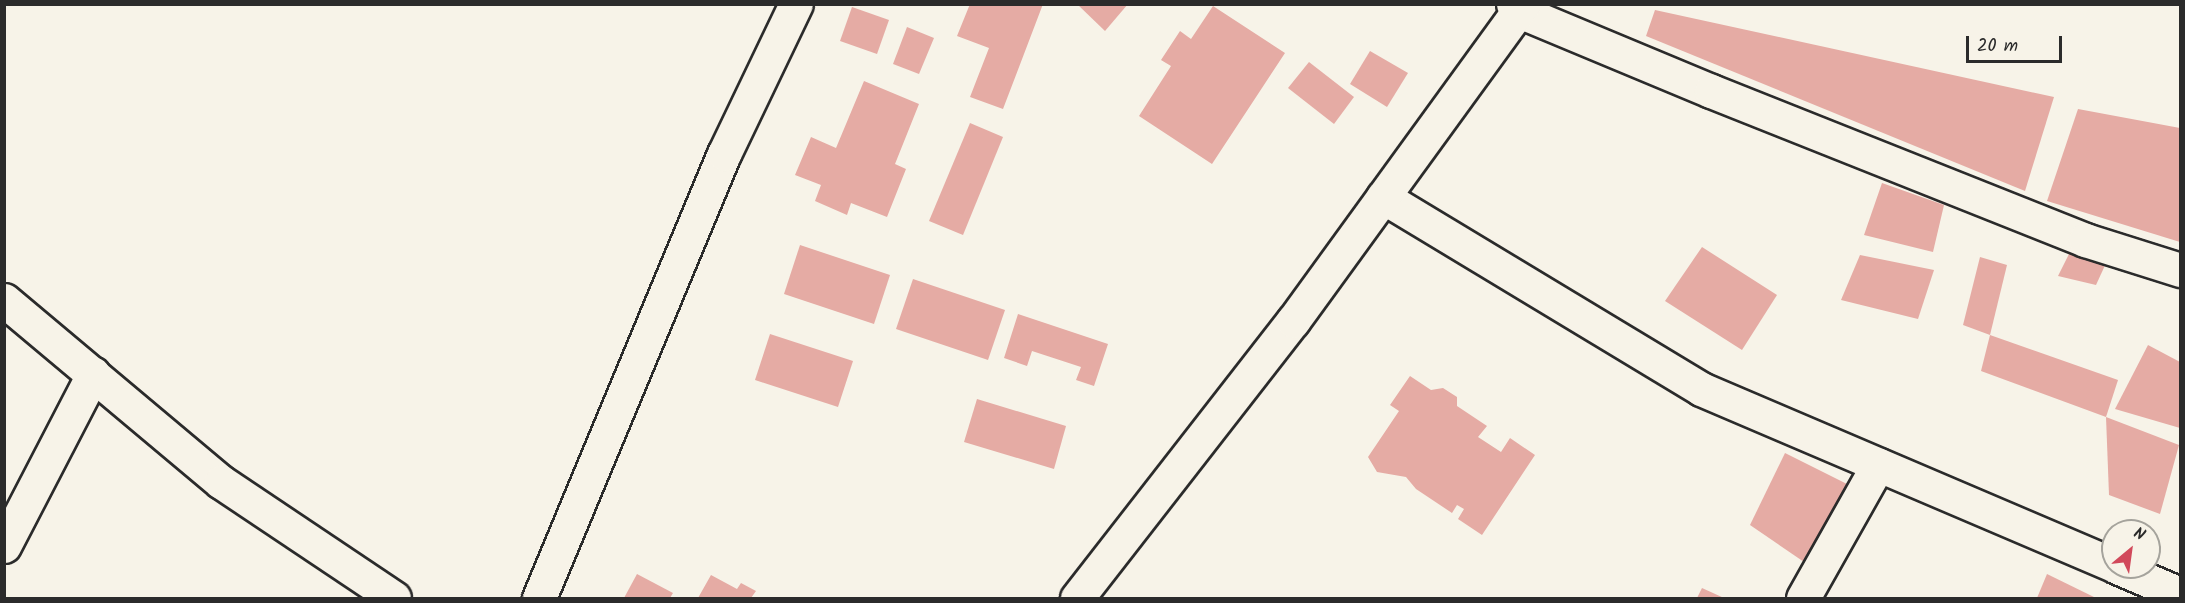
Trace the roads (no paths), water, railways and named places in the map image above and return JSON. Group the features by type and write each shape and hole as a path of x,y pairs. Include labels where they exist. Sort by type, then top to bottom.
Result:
{"street":[{"path":"539,598 724,154 796,4"},
{"path":"1077,598 1293,321 1518,7 2085,240 2181,270"},
{"path":"1383,197 1701,389 2101,560"},
{"path":"4,300 222,482 394,598"},
{"path":"4,546 93,374"},
{"path":"1803,598 1878,465"},
{"path":"2146,579 2181,594"}]}
